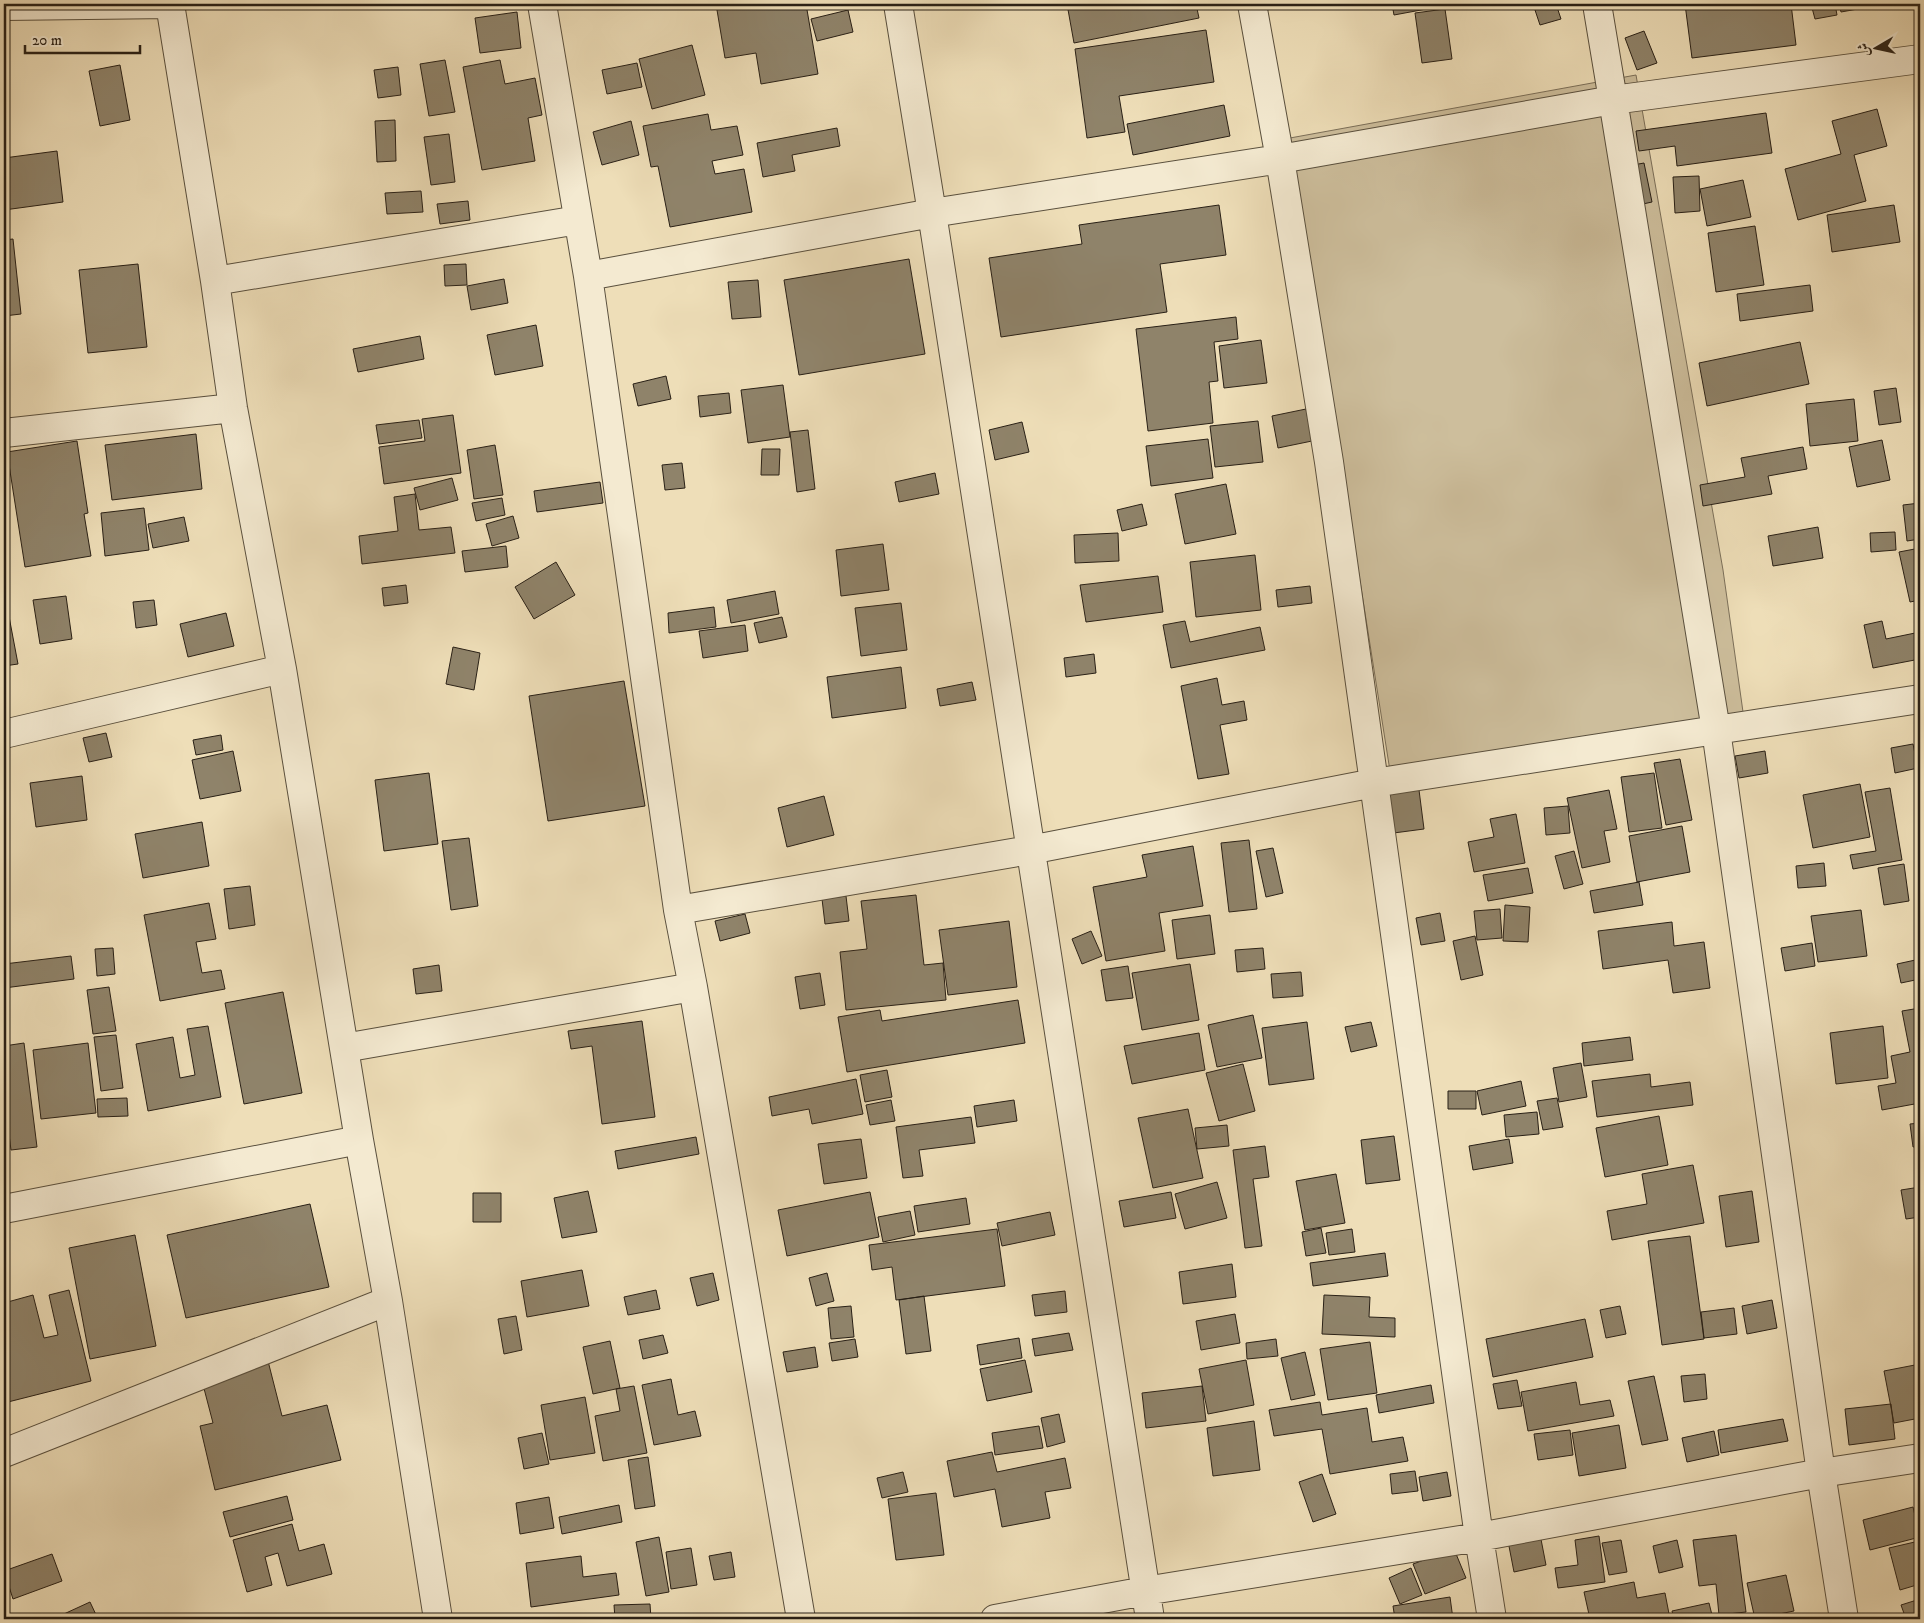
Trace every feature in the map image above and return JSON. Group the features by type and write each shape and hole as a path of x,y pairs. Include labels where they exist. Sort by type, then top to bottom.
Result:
{"street":[{"path":"4,6 170,4 215,281 233,408 282,669 359,1140 388,1302 438,1619"},
{"path":"542,4 588,276 678,910 693,987 801,1619"},
{"path":"898,4 1150,1619"},
{"path":"1252,4 1280,159 1329,462 1492,1619"},
{"path":"1597,4 1716,730 1821,1473 1844,1619"},
{"path":"588,276 932,213 1280,159 1613,100 1920,59"},
{"path":"215,281 578,220"},
{"path":"4,433 233,408"},
{"path":"4,734 282,669"},
{"path":"678,910 1030,850 1374,783 1920,699"},
{"path":"344,1048 693,987"},
{"path":"4,1209 359,1140"},
{"path":"4,1453 388,1302"},
{"path":"995,1619 1145,1591 1479,1537 1821,1473 1920,1458"}],"shaded area":[{"path":"1636,75 1723,570 1744,719 1390,771 1290,138"}],"building":[{"path":"716,4 806,4 818,74 761,84 756,53 725,58"},
{"path":"1067,4 1196,4 1199,18 1074,43"},
{"path":"1276,4 1301,4 1302,6 1276,9"},
{"path":"1392,4 1448,4 1448,5 1394,15"},
{"path":"1533,4 1556,4 1561,19 1540,25"},
{"path":"1685,4 1791,4 1796,45 1692,58"},
{"path":"1811,4 1835,4 1837,15 1815,19"},
{"path":"1839,4 1880,4 1880,5 1841,12"},
{"path":"1445,9 1452,59 1422,63 1415,13"},
{"path":"848,10 853,32 817,41 811,19"},
{"path":"517,12 521,48 480,53 475,18"},
{"path":"1206,30 1214,82 1119,96 1125,132 1087,138 1075,49"},
{"path":"1644,31 1657,63 1637,70 1625,38"},
{"path":"692,45 705,95 652,109 639,59"},
{"path":"445,60 455,112 429,116 420,64"},
{"path":"500,60 505,84 535,78 542,115 528,118 535,161 482,170 463,67"},
{"path":"637,63 642,87 607,94 602,70"},
{"path":"120,65 130,120 100,126 89,71"},
{"path":"398,67 401,95 378,98 374,70"},
{"path":"1224,105 1230,136 1133,155 1127,124"},
{"path":"1877,109 1887,146 1854,155 1866,201 1798,220 1785,169 1841,154 1832,121"},
{"path":"1766,113 1772,153 1677,166 1675,146 1639,151 1636,131"},
{"path":"708,114 711,130 737,126 743,155 712,161 715,174 744,169 752,212 670,227 658,166 651,167 643,126"},
{"path":"395,120 396,161 377,162 375,121"},
{"path":"631,121 639,155 602,165 593,132"},
{"path":"837,128 840,146 792,155 795,171 763,177 757,143"},
{"path":"449,134 455,182 431,185 424,137"},
{"path":"57,151 63,202 4,210 4,158"},
{"path":"1644,163 1652,202 1620,209 1612,169"},
{"path":"1699,176 1700,211 1675,213 1673,177"},
{"path":"1743,180 1751,217 1707,226 1700,189"},
{"path":"421,191 423,212 387,214 385,193"},
{"path":"468,201 470,220 440,224 437,204"},
{"path":"1219,205 1226,255 1160,264 1167,312 1001,337 989,258 1082,244 1079,225"},
{"path":"1894,205 1900,242 1832,252 1827,215"},
{"path":"1755,226 1764,285 1716,292 1708,233"},
{"path":"13,239 21,314 4,316 4,240"},
{"path":"909,259 925,354 799,375 784,280"},
{"path":"138,264 147,347 88,353 79,270"},
{"path":"466,264 467,285 445,286 444,265"},
{"path":"504,279 508,303 471,310 467,286"},
{"path":"758,280 761,317 732,319 728,282"},
{"path":"1810,285 1813,311 1740,321 1737,294"},
{"path":"1236,317 1238,339 1214,342 1218,381 1209,382 1213,423 1148,431 1136,329"},
{"path":"536,325 543,366 495,375 487,335"},
{"path":"420,336 424,359 358,372 353,349"},
{"path":"1261,340 1267,383 1224,388 1219,346"},
{"path":"1800,342 1809,384 1707,406 1699,363"},
{"path":"666,376 671,399 638,406 633,384"},
{"path":"783,385 790,437 748,443 741,390"},
{"path":"1896,388 1901,422 1879,425 1874,391"},
{"path":"729,393 731,413 700,417 698,396"},
{"path":"1854,399 1858,441 1810,446 1806,404"},
{"path":"1306,409 1312,441 1278,448 1272,416"},
{"path":"453,415 461,473 384,484 379,447 425,441 422,419"},
{"path":"419,420 422,438 379,444 376,425"},
{"path":"1258,421 1263,462 1215,467 1210,426"},
{"path":"1022,422 1029,452 995,460 989,430"},
{"path":"808,430 815,489 797,492 790,432"},
{"path":"196,434 202,489 112,500 105,445"},
{"path":"1208,439 1213,478 1151,486 1146,446"},
{"path":"1882,440 1890,480 1857,487 1849,447"},
{"path":"77,441 88,513 84,514 91,556 25,567 7,452"},
{"path":"495,445 503,495 474,499 467,450"},
{"path":"1803,447 1807,469 1768,476 1772,494 1703,506 1700,485 1745,477 1741,458"},
{"path":"762,449 780,449 779,475 761,475"},
{"path":"682,463 685,488 665,490 662,465"},
{"path":"935,473 939,494 899,502 895,482"},
{"path":"452,478 458,500 420,510 414,488"},
{"path":"600,482 603,503 537,512 534,491"},
{"path":"1226,484 1236,534 1185,544 1175,494"},
{"path":"415,494 419,530 451,527 455,553 362,564 359,536 398,531 394,497"},
{"path":"502,498 505,515 476,521 472,503"},
{"path":"1920,503 1920,539 1907,541 1903,505"},
{"path":"1142,504 1147,525 1122,531 1117,510"},
{"path":"144,508 149,550 105,556 101,513"},
{"path":"513,516 519,538 492,546 486,524"},
{"path":"184,517 189,541 153,548 148,524"},
{"path":"1818,527 1823,558 1773,566 1768,536"},
{"path":"1895,532 1896,550 1871,552 1870,533"},
{"path":"1118,533 1119,561 1075,563 1074,535"},
{"path":"883,544 889,590 841,596 836,550"},
{"path":"506,546 508,567 465,572 462,551"},
{"path":"1920,548 1920,600 1910,602 1899,552"},
{"path":"1255,555 1261,610 1196,617 1190,562"},
{"path":"556,562 575,595 534,619 515,587"},
{"path":"1158,576 1163,612 1086,622 1080,585"},
{"path":"406,585 408,603 384,606 382,588"},
{"path":"1310,586 1312,603 1278,607 1276,590"},
{"path":"4,590 18,664 4,666"},
{"path":"775,591 779,614 731,623 727,600"},
{"path":"66,596 72,639 40,644 33,600"},
{"path":"154,600 157,625 136,628 133,602"},
{"path":"901,603 907,650 861,656 855,608"},
{"path":"714,607 716,627 669,633 668,613"},
{"path":"226,613 234,646 188,657 180,624"},
{"path":"782,617 787,637 759,643 754,623"},
{"path":"1185,621 1190,642 1260,627 1265,650 1171,668 1163,625"},
{"path":"1882,621 1886,639 1920,632 1920,659 1873,668 1864,625"},
{"path":"745,625 748,651 703,658 699,631"},
{"path":"453,647 480,653 474,690 446,684"},
{"path":"1094,654 1096,673 1066,677 1064,658"},
{"path":"901,667 906,708 832,718 827,677"},
{"path":"1217,678 1222,705 1244,701 1247,720 1220,725 1229,774 1198,779 1181,686"},
{"path":"624,681 645,806 548,821 529,696"},
{"path":"972,682 976,700 940,706 937,689"},
{"path":"106,733 112,757 89,762 83,738"},
{"path":"221,735 223,750 196,755 193,740"},
{"path":"1913,744 1918,768 1895,773 1891,748"},
{"path":"233,751 241,791 200,799 192,760"},
{"path":"1765,751 1768,773 1739,778 1735,756"},
{"path":"1680,759 1692,820 1666,825 1654,763"},
{"path":"429,773 438,844 384,851 375,780"},
{"path":"1654,773 1662,828 1629,832 1621,777"},
{"path":"82,776 87,820 36,827 30,783"},
{"path":"1860,784 1870,837 1813,848 1803,795"},
{"path":"1890,788 1902,860 1853,869 1850,855 1876,851 1865,792"},
{"path":"1419,790 1424,829 1386,834 1381,795"},
{"path":"1609,790 1617,829 1604,831 1610,862 1582,868 1567,798"},
{"path":"824,796 834,835 787,847 778,808"},
{"path":"1568,806 1570,833 1546,835 1544,808"},
{"path":"1516,814 1525,863 1474,872 1468,842 1494,837 1490,819"},
{"path":"202,822 209,866 143,878 135,834"},
{"path":"1682,826 1690,872 1637,882 1629,836"},
{"path":"469,838 478,906 451,910 442,841"},
{"path":"1249,840 1257,909 1229,912 1221,843"},
{"path":"1193,846 1203,906 1159,913 1165,951 1106,961 1093,887 1147,877 1142,855"},
{"path":"1273,848 1283,893 1266,897 1256,851"},
{"path":"1574,851 1583,884 1564,889 1555,856"},
{"path":"1824,863 1826,886 1798,888 1796,866"},
{"path":"1904,864 1909,901 1884,905 1878,868"},
{"path":"1528,868 1533,893 1488,901 1483,875"},
{"path":"1639,882 1643,905 1594,913 1590,891"},
{"path":"250,886 255,925 229,929 224,889"},
{"path":"916,895 924,965 943,963 946,1000 846,1010 840,952 867,949 861,901"},
{"path":"846,896 849,921 825,924 822,899"},
{"path":"209,903 216,939 196,942 202,973 221,970 225,989 160,1001 144,915"},
{"path":"1505,905 1530,907 1528,942 1503,941"},
{"path":"1500,909 1502,938 1477,940 1474,911"},
{"path":"1861,910 1867,956 1818,962 1811,916"},
{"path":"1440,913 1445,941 1421,945 1416,918"},
{"path":"745,914 750,933 720,941 715,921"},
{"path":"1210,915 1215,954 1177,959 1172,920"},
{"path":"1009,921 1017,987 948,995 939,930"},
{"path":"1672,922 1674,946 1704,942 1710,988 1673,993 1668,960 1603,969 1598,931"},
{"path":"1091,931 1102,956 1082,964 1072,939"},
{"path":"1475,936 1483,975 1461,980 1453,941"},
{"path":"1812,943 1815,966 1785,971 1781,948"},
{"path":"113,948 115,974 97,976 95,949"},
{"path":"1263,948 1265,969 1237,972 1235,950"},
{"path":"71,956 74,979 4,988 4,964"},
{"path":"1920,959 1920,979 1901,983 1897,964"},
{"path":"1190,964 1199,1020 1142,1030 1132,973"},
{"path":"439,965 442,991 416,994 413,969"},
{"path":"1128,966 1133,998 1106,1001 1101,970"},
{"path":"1301,972 1303,996 1273,998 1271,974"},
{"path":"820,973 825,1005 800,1009 795,977"},
{"path":"109,987 116,1031 93,1034 87,990"},
{"path":"283,992 302,1093 244,1104 225,1003"},
{"path":"1018,1000 1025,1043 847,1072 838,1017 880,1010 882,1021"},
{"path":"1920,1008 1920,1103 1882,1110 1878,1086 1896,1083 1891,1056 1910,1052 1902,1011"},
{"path":"1253,1015 1262,1058 1217,1067 1208,1025"},
{"path":"642,1021 655,1117 602,1124 592,1046 571,1049 568,1031"},
{"path":"1307,1022 1314,1079 1269,1085 1262,1028"},
{"path":"1371,1022 1377,1046 1351,1052 1345,1027"},
{"path":"208,1026 221,1097 148,1111 136,1044 173,1037 180,1078 195,1075 187,1029"},
{"path":"1883,1026 1888,1078 1836,1084 1830,1033"},
{"path":"1199,1033 1205,1070 1132,1084 1124,1046"},
{"path":"116,1035 123,1088 101,1091 94,1037"},
{"path":"1630,1037 1633,1060 1584,1066 1582,1043"},
{"path":"24,1043 37,1147 11,1150 4,1096 4,1046"},
{"path":"88,1043 96,1113 41,1119 33,1050"},
{"path":"1581,1063 1587,1097 1559,1102 1553,1068"},
{"path":"1243,1064 1255,1111 1219,1121 1206,1073"},
{"path":"887,1070 892,1097 865,1102 860,1075"},
{"path":"1650,1074 1651,1087 1690,1082 1693,1105 1597,1117 1592,1081"},
{"path":"856,1079 863,1114 812,1124 809,1109 772,1116 769,1097"},
{"path":"1521,1081 1526,1106 1482,1115 1477,1091"},
{"path":"1448,1091 1476,1091 1476,1109 1448,1109"},
{"path":"127,1098 128,1116 98,1117 97,1099"},
{"path":"1557,1098 1563,1127 1543,1130 1537,1101"},
{"path":"891,1100 895,1121 870,1125 866,1105"},
{"path":"1014,1100 1017,1121 977,1127 974,1106"},
{"path":"1188,1109 1203,1178 1153,1188 1138,1118"},
{"path":"1537,1112 1539,1134 1506,1137 1504,1115"},
{"path":"1659,1116 1668,1165 1605,1177 1596,1128"},
{"path":"971,1117 975,1143 919,1150 923,1176 903,1178 896,1127"},
{"path":"1920,1123 1920,1146 1913,1147 1910,1124"},
{"path":"1227,1125 1229,1146 1197,1149 1195,1128"},
{"path":"1394,1136 1400,1180 1366,1184 1361,1140"},
{"path":"696,1137 699,1154 618,1169 615,1151"},
{"path":"861,1139 867,1178 824,1184 818,1144"},
{"path":"1509,1139 1513,1163 1473,1170 1469,1146"},
{"path":"1265,1146 1269,1177 1253,1179 1262,1246 1245,1248 1233,1150"},
{"path":"1693,1165 1704,1223 1612,1240 1607,1211 1647,1204 1642,1174"},
{"path":"1336,1174 1345,1223 1305,1230 1296,1181"},
{"path":"1217,1182 1227,1218 1185,1229 1175,1194"},
{"path":"1920,1187 1920,1217 1906,1219 1901,1190"},
{"path":"588,1191 597,1232 562,1238 554,1198"},
{"path":"1752,1191 1759,1242 1726,1247 1719,1196"},
{"path":"870,1192 879,1237 787,1256 778,1210"},
{"path":"1171,1192 1176,1218 1124,1227 1119,1201"},
{"path":"473,1193 501,1193 501,1222 473,1222"},
{"path":"966,1198 970,1224 918,1232 914,1206"},
{"path":"310,1204 329,1287 186,1318 167,1235"},
{"path":"910,1211 915,1235 883,1242 878,1217"},
{"path":"1050,1212 1055,1235 1002,1246 997,1223"},
{"path":"1321,1228 1326,1253 1306,1256 1302,1232"},
{"path":"997,1229 1005,1286 896,1300 892,1267 872,1270 869,1245"},
{"path":"1352,1229 1355,1252 1329,1255 1326,1233"},
{"path":"135,1235 156,1346 90,1359 69,1248"},
{"path":"1690,1236 1704,1339 1662,1345 1648,1241"},
{"path":"1385,1253 1388,1276 1313,1286 1310,1263"},
{"path":"1232,1264 1236,1297 1183,1304 1179,1272"},
{"path":"582,1270 589,1306 527,1317 521,1281"},
{"path":"713,1273 719,1300 697,1306 690,1278"},
{"path":"827,1273 834,1301 816,1306 809,1278"},
{"path":"69,1290 91,1381 4,1403 4,1303 33,1295 44,1338 58,1335 49,1295"},
{"path":"656,1290 660,1309 628,1315 624,1297"},
{"path":"1065,1291 1067,1312 1035,1316 1032,1295"},
{"path":"1324,1295 1370,1297 1369,1317 1395,1318 1395,1337 1322,1334"},
{"path":"924,1296 931,1351 906,1354 899,1300"},
{"path":"1772,1300 1777,1328 1747,1334 1742,1306"},
{"path":"851,1306 854,1337 831,1339 828,1308"},
{"path":"1620,1306 1626,1334 1606,1338 1600,1310"},
{"path":"1734,1308 1737,1334 1704,1338 1701,1312"},
{"path":"1235,1314 1240,1343 1201,1350 1196,1321"},
{"path":"516,1316 522,1350 504,1354 498,1319"},
{"path":"1585,1319 1593,1357 1493,1377 1486,1339"},
{"path":"1069,1333 1073,1350 1035,1356 1032,1339"},
{"path":"663,1335 668,1353 643,1359 639,1340"},
{"path":"1019,1338 1022,1358 980,1365 977,1345"},
{"path":"855,1339 858,1357 832,1361 829,1343"},
{"path":"1276,1339 1278,1356 1247,1359 1246,1343"},
{"path":"610,1341 620,1388 593,1394 583,1347"},
{"path":"1370,1342 1377,1393 1328,1400 1320,1349"},
{"path":"815,1347 818,1367 787,1372 783,1352"},
{"path":"1305,1352 1315,1395 1291,1400 1281,1358"},
{"path":"1025,1360 1032,1392 987,1401 980,1369"},
{"path":"1246,1360 1254,1405 1208,1414 1199,1369"},
{"path":"268,1361 282,1416 327,1405 341,1460 215,1490 200,1426 213,1423 201,1377"},
{"path":"1920,1364 1920,1418 1894,1423 1884,1371"},
{"path":"1705,1374 1707,1399 1684,1402 1681,1376"},
{"path":"1654,1376 1668,1440 1642,1445 1628,1381"},
{"path":"671,1379 678,1415 695,1411 701,1436 654,1445 642,1385"},
{"path":"1517,1380 1522,1406 1498,1409 1493,1384"},
{"path":"1576,1382 1580,1405 1610,1400 1614,1416 1528,1431 1521,1392"},
{"path":"1431,1385 1434,1403 1379,1413 1376,1395"},
{"path":"634,1386 647,1453 603,1461 595,1416 620,1411 616,1389"},
{"path":"1202,1386 1206,1421 1146,1428 1142,1393"},
{"path":"585,1397 595,1453 550,1460 541,1405"},
{"path":"1320,1402 1322,1415 1367,1408 1372,1442 1403,1437 1408,1461 1330,1474 1322,1429 1274,1436 1269,1410"},
{"path":"1891,1404 1895,1439 1849,1445 1845,1409"},
{"path":"1059,1414 1065,1442 1047,1447 1041,1418"},
{"path":"1783,1419 1788,1441 1721,1453 1718,1430"},
{"path":"1254,1421 1260,1470 1213,1476 1207,1428"},
{"path":"1619,1425 1626,1468 1579,1476 1572,1433"},
{"path":"1039,1426 1043,1448 995,1455 992,1433"},
{"path":"1570,1430 1573,1455 1538,1460 1534,1434"},
{"path":"1714,1431 1719,1455 1687,1462 1682,1438"},
{"path":"542,1433 549,1464 524,1469 518,1438"},
{"path":"992,1452 997,1472 1065,1458 1071,1488 1045,1492 1050,1518 1002,1527 995,1489 954,1497 947,1461"},
{"path":"648,1457 655,1506 635,1509 628,1460"},
{"path":"1415,1471 1418,1491 1392,1494 1390,1474"},
{"path":"903,1472 908,1492 882,1498 877,1478"},
{"path":"1447,1472 1451,1496 1423,1501 1419,1477"},
{"path":"1322,1474 1336,1514 1313,1522 1299,1482"},
{"path":"936,1493 944,1555 896,1560 888,1499"},
{"path":"287,1496 293,1520 230,1537 223,1512"},
{"path":"549,1497 554,1528 520,1534 516,1503"},
{"path":"619,1505 622,1522 562,1534 559,1517"},
{"path":"1913,1507 1920,1537 1870,1550 1863,1520"},
{"path":"292,1524 299,1551 324,1544 332,1574 287,1586 278,1553 265,1557 272,1585 247,1592 233,1540"},
{"path":"1539,1529 1546,1565 1514,1572 1507,1536"},
{"path":"1736,1535 1746,1612 1719,1615 1716,1584 1699,1586 1693,1540"},
{"path":"1599,1536 1605,1582 1558,1588 1555,1568 1578,1565 1575,1540"},
{"path":"659,1537 669,1592 646,1596 636,1542"},
{"path":"1621,1540 1627,1572 1609,1575 1602,1543"},
{"path":"1677,1540 1683,1567 1659,1573 1653,1546"},
{"path":"1919,1541 1920,1584 1900,1590 1889,1548"},
{"path":"691,1548 697,1585 671,1589 666,1552"},
{"path":"1454,1549 1466,1578 1425,1594 1413,1564"},
{"path":"731,1552 735,1577 714,1580 709,1556"},
{"path":"52,1554 62,1581 13,1599 4,1571"},
{"path":"581,1556 583,1577 616,1573 619,1595 531,1607 526,1563"},
{"path":"1411,1568 1422,1595 1400,1604 1389,1578"},
{"path":"1786,1575 1794,1611 1755,1619 1747,1583"},
{"path":"1634,1582 1637,1598 1665,1593 1670,1619 1590,1619 1584,1592"},
{"path":"1450,1597 1453,1619 1395,1619 1393,1606"},
{"path":"1920,1599 1920,1619 1906,1619 1901,1605"},
{"path":"90,1602 98,1619 53,1619"},
{"path":"1709,1603 1713,1619 1674,1619 1672,1611"},
{"path":"650,1604 651,1619 615,1619 614,1605"}]}
